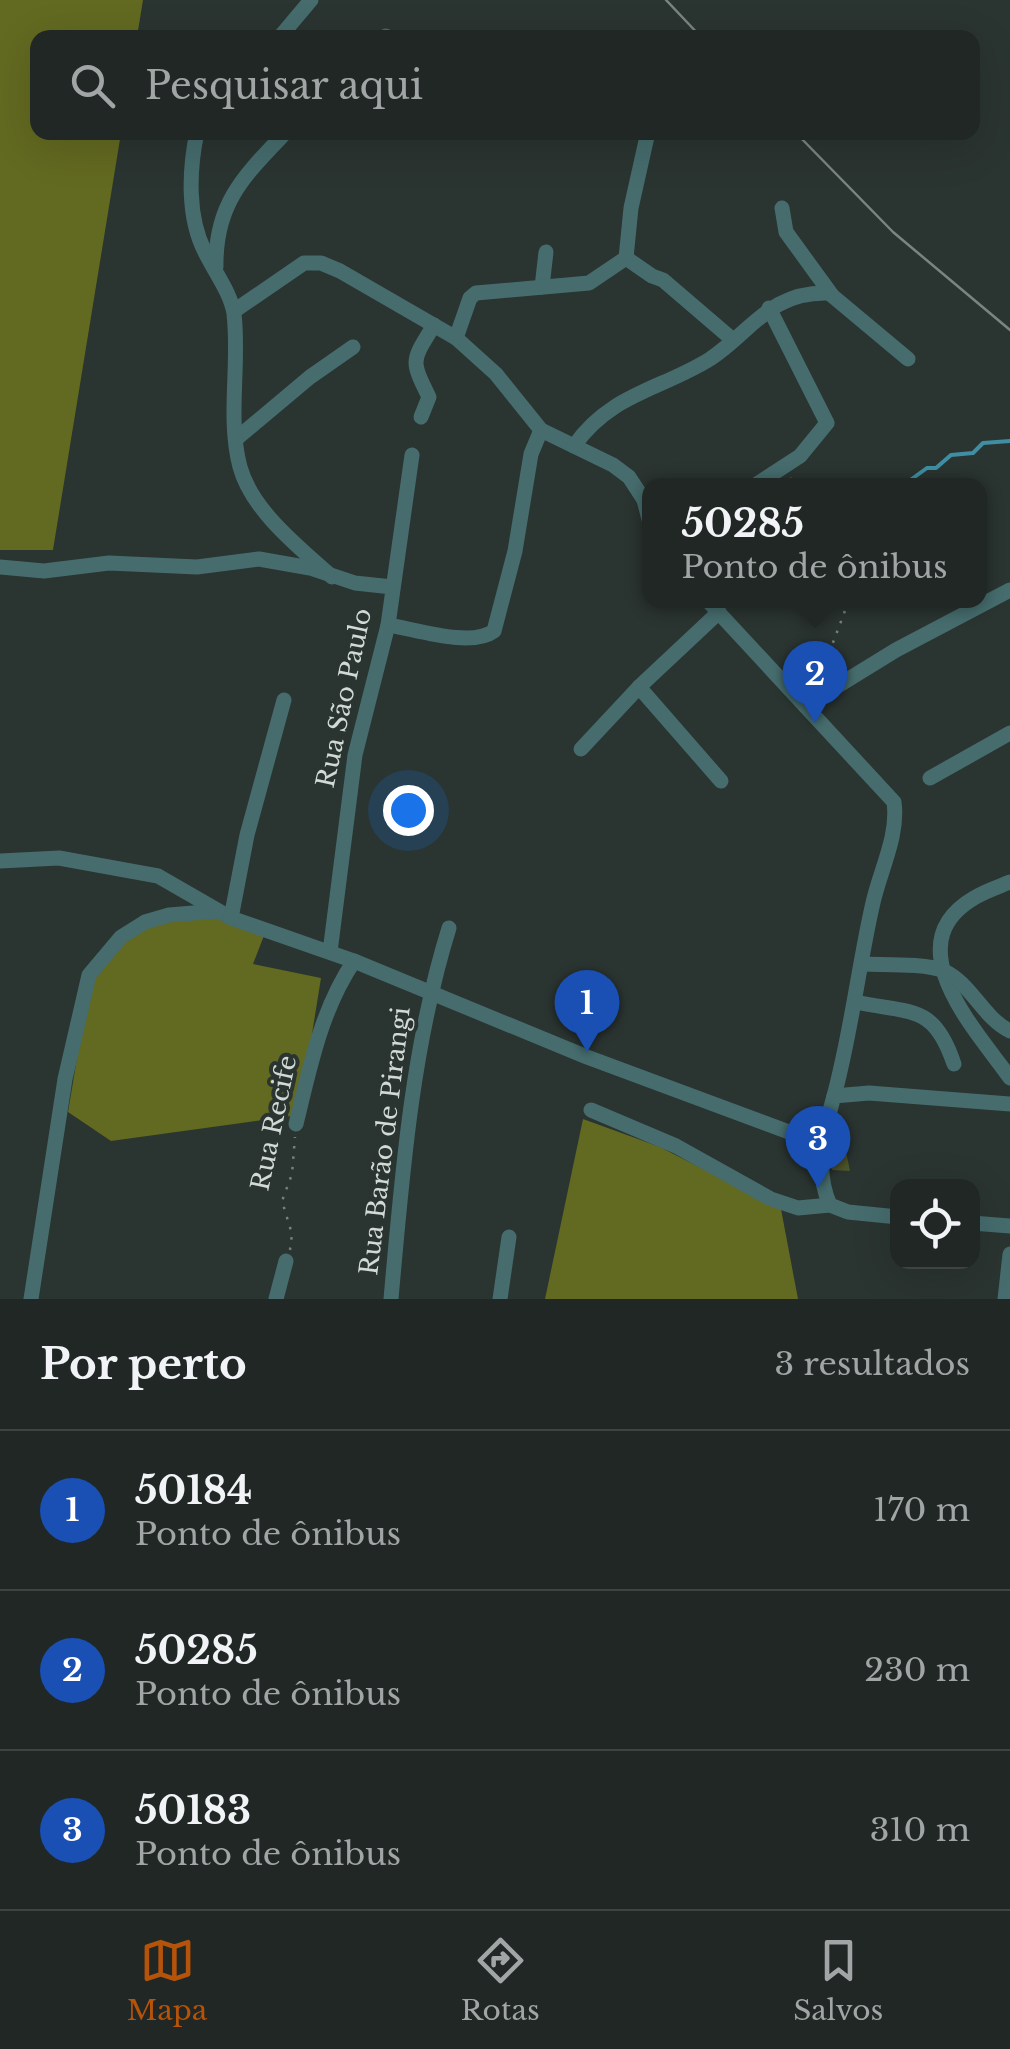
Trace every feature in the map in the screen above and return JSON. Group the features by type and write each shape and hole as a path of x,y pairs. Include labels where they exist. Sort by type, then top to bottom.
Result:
{"street":[{"path":"286,30 310,0"},
{"path":"196,140 192,179 194,222 204,252 234,311 240,469 260,505 332,577"},
{"path":"216,272 217,238 231,195 278,140"},
{"path":"626,258 631,208 646,140"},
{"path":"782,208 786,232 832,294 908,359"},
{"path":"542,287 546,252"},
{"path":"626,258 664,280 734,340"},
{"path":"456,338 470,298 476,292 589,283 626,258"},
{"path":"234,311 292,268 313,261 340,271 456,338 496,374 540,430 629,477 642,497"},
{"path":"574,446 606,411 698,365 734,340 768,308 810,295 832,294"},
{"path":"766,478 800,456 828,423 768,308"},
{"path":"420,417 429,397 414,366 417,353 434,325"},
{"path":"236,439 353,347"},
{"path":"388,625 472,639 494,631 515,551 531,454 540,430"},
{"name":"Rua São Paulo","path":"330,952 355,755 388,625 412,455"},
{"path":"0,567 44,572 116,563 216,566 260,559 392,587"},
{"path":"987,602 1010,590"},
{"path":"581,749 711,608"},
{"path":"715,608 891,796 895,822 872,908 856,1002 821,1144 830,1205"},
{"path":"800,700 976,608"},
{"path":"638,688 720,781"},
{"path":"224,914 284,700"},
{"path":"930,778 1010,733"},
{"path":"0,861 59,858 148,873 224,914 430,990 587,1057 821,1144"},
{"path":"1010,882 972,898 956,912 942,936 942,970 950,993 1010,1078"},
{"path":"31,1299 65,1079 88,976 121,937 145,922 169,914 224,914"},
{"name":"Rua Barão de Pirangi","path":"391,1299 402,1186 430,990 449,928"},
{"name":"Rua Recife","path":"296,1124 331,997 354,961"},
{"path":"863,964 942,970 995,1022 1010,1031"},
{"path":"856,1002 926,1016 944,1035 954,1064"},
{"path":"834,1096 886,1094 1010,1104"},
{"path":"591,1110 676,1146 771,1199 798,1208 830,1205 848,1212 890,1216"},
{"path":"980,1224 1010,1226"},
{"path":"500,1299 509,1238"},
{"path":"1005,1299 1010,1254"},
{"path":"276,1299 286,1261"}],"path":[{"path":"800,700 831,648 846,608"},
{"name":"Rua Recife","path":"286,1261 292,1234 282,1201 292,1174 296,1124"}],"green space":[{"path":"0,0 143,0 138,30 30,30 30,140 120,140 53,550 0,550"},
{"path":"213,915 265,933 253,964 321,978 299,1115 111,1141 68,1112 91,974 123,936 176,919"},
{"path":"583,1119 660,1147 781,1209 798,1299 545,1299"},
{"path":"845,1147 850,1171 832,1170 826,1151"}],"waterway":[{"path":"913,478 927,468 936,468 951,455 973,453 983,443 1010,441"}],"tram line":[{"path":"666,0 694,30"},
{"path":"803,140 893,232 1010,330"}],"place":[{"name":"50285","path":"815,723"},
{"name":"50184","path":"587,1052"},
{"name":"50183","path":"818,1188"}]}
